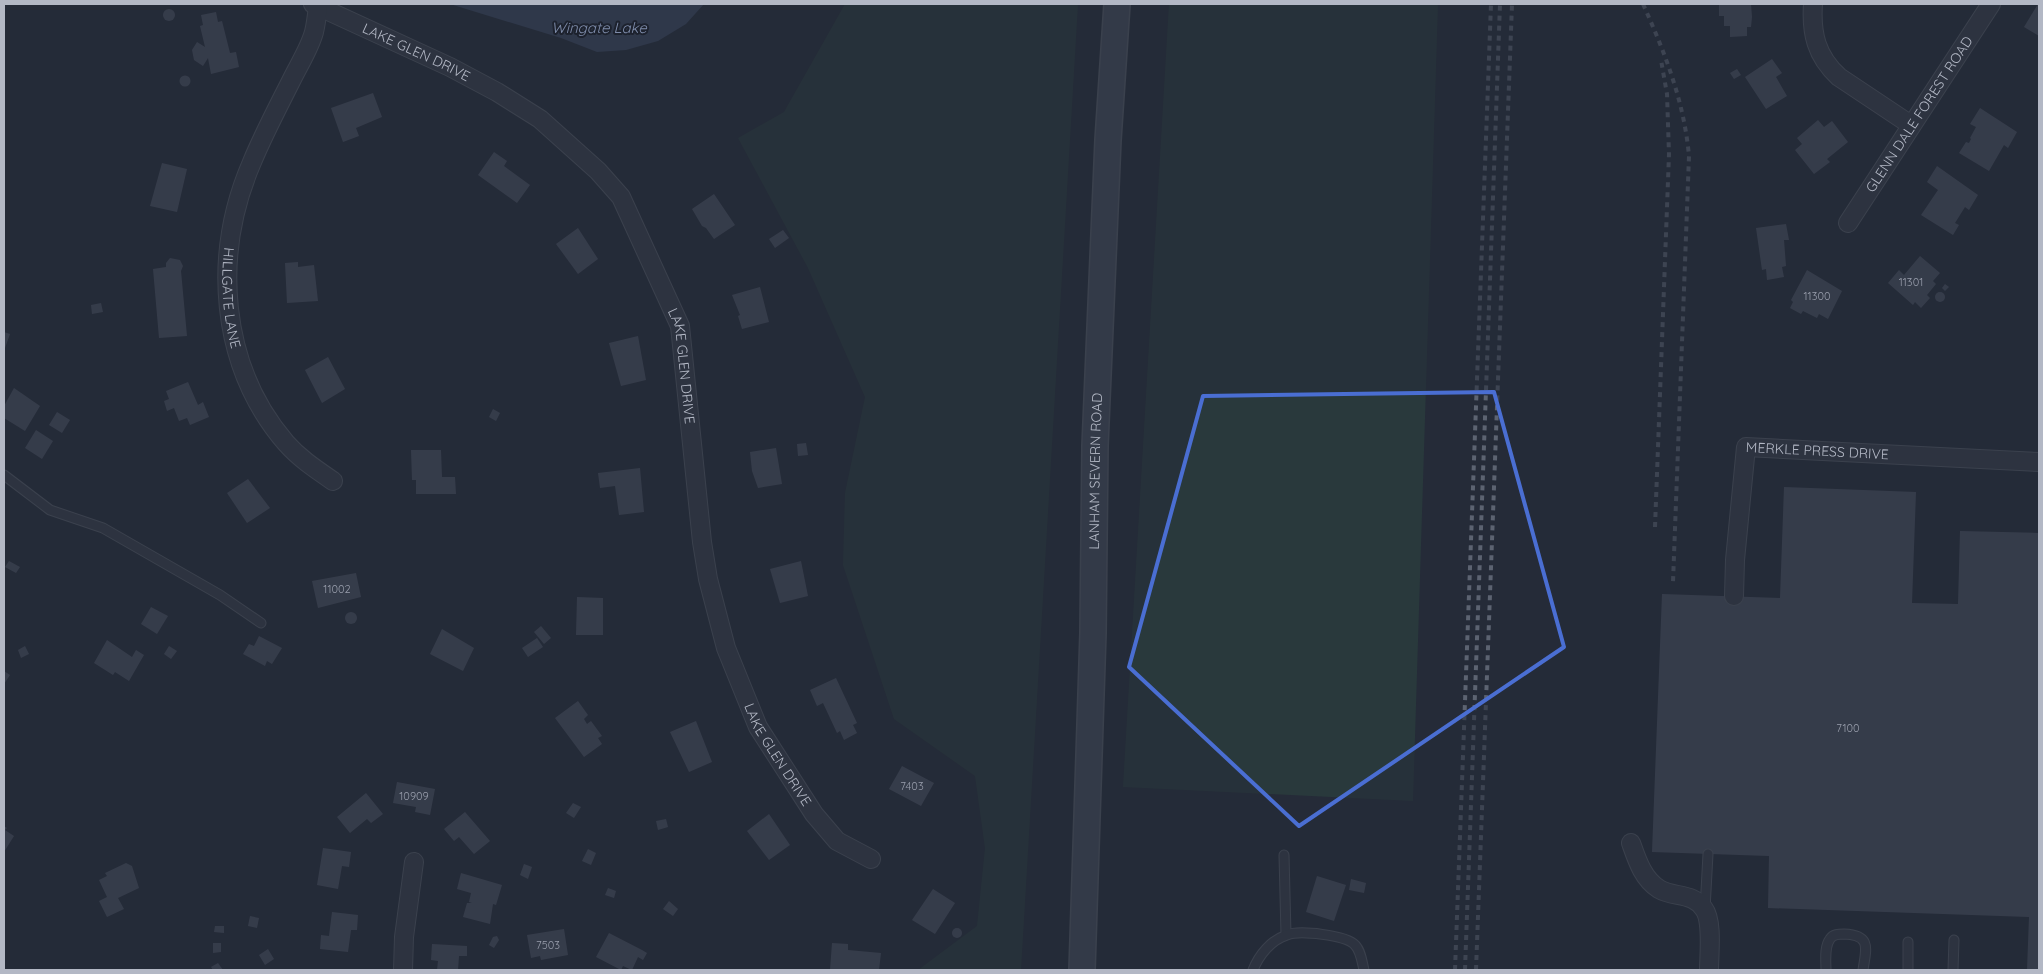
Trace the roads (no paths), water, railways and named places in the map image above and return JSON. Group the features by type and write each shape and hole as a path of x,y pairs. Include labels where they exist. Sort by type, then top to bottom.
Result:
{"main road":[{"name":"LANHAM SEVERN ROAD","path":"1081,970 1092,662 1095,446 1108,140 1117,4"}],"street":[{"path":"1813,4 1812,21 1815,42 1821,57 1828,67 1839,77 1911,126"},
{"name":"GLENN DALE FOREST ROAD","path":"1848,224 1991,4"},
{"name":"HILLGATE LANE","path":"316,5 314,32 268,125 239,196 227,264 228,295 234,344 257,402 288,445 307,463 333,481"},
{"name":"LAKE GLEN DRIVE","path":"316,5 450,67 533,114 598,171 621,197 680,326 702,542 708,579 726,648 758,727 814,814 837,841 871,859"},
{"name":"MERKLE PRESS DRIVE","path":"1734,596 1735,560 1746,447 2039,462"},
{"path":"1631,844 1641,870 1659,889 1689,897 1705,909 1708,919 1709,970"},
{"path":"403,970 404,937 414,862"}],"lane":[{"path":"4,475 50,510 103,528 220,594 261,622"},
{"path":"1705,909 1708,854"},
{"path":"1284,855 1286,935"},
{"path":"1253,970 1258,958 1268,947 1286,935 1310,933 1346,939 1354,944 1359,952 1364,970"},
{"path":"1826,970 1827,948 1830,938 1836,934 1856,934 1862,938 1866,946 1864,970"},
{"path":"1954,940 1954,970"},
{"path":"1908,942 1908,970"}],"water":[{"name":"Wingate Lake","path":"450,4 704,4 686,24 658,41 626,50 597,52 561,38"}],"railway":[{"path":"1455,970 1491,4"},
{"path":"1465,970 1500,4"},
{"path":"1476,970 1512,4"},
{"path":"1643,4 1659,41 1678,97 1689,156 1673,582"},
{"path":"1655,527 1669,154 1667,94 1661,60"}]}
